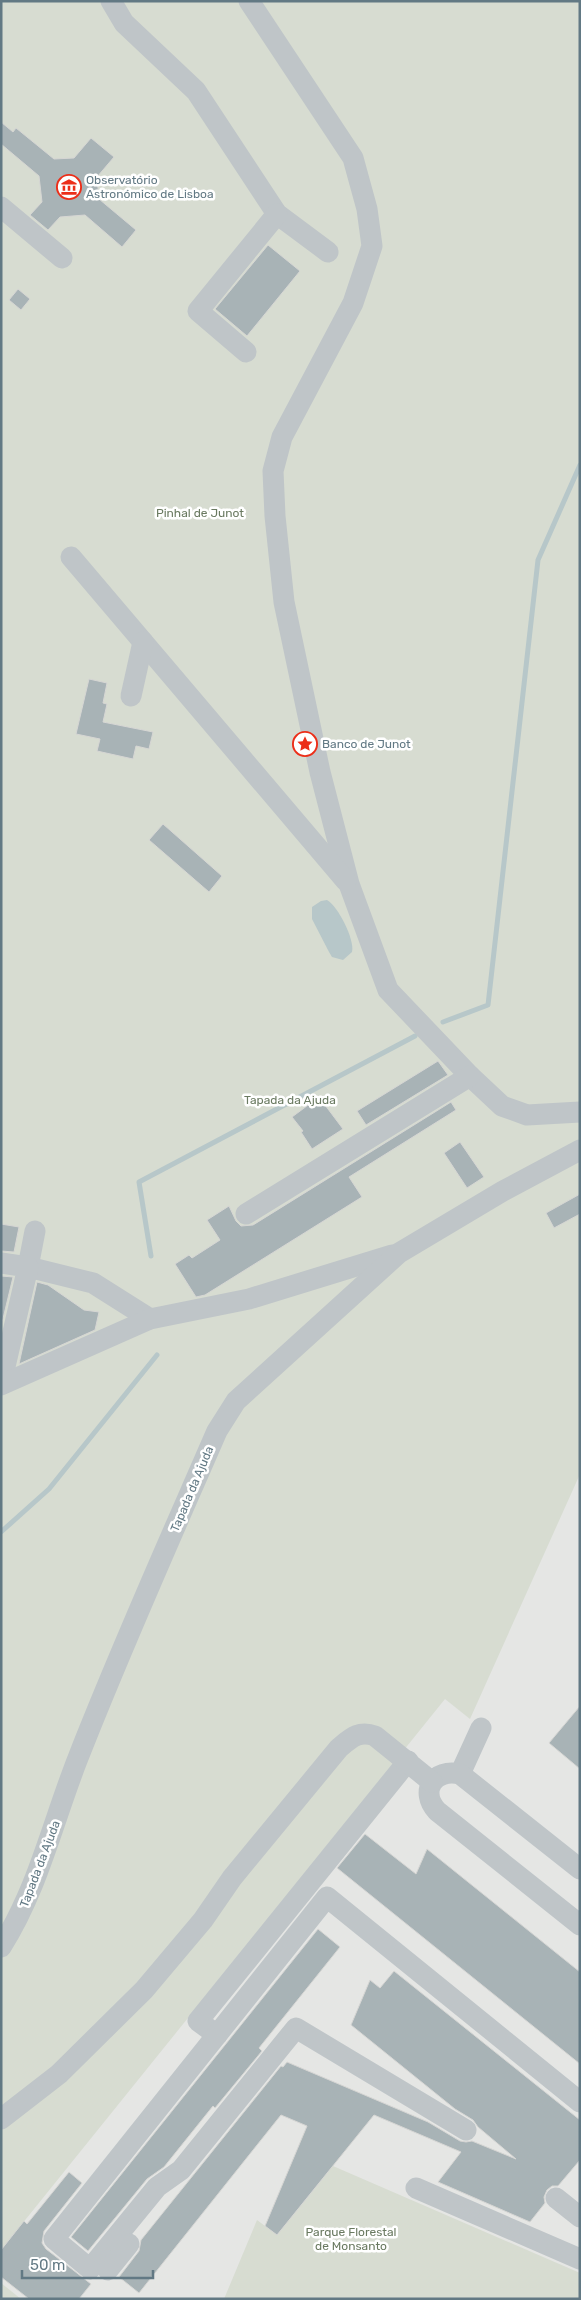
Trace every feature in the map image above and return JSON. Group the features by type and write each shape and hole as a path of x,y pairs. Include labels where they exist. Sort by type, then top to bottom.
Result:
{"street":[{"path":"111,1 124,23 196,91 277,214 328,252"},
{"path":"249,1 352,158 367,209 372,246 352,303 282,437 274,471 275,516 284,602 320,772 348,884 388,990 470,1076 502,1106 527,1115 580,1112"},
{"path":"1,207 62,258"},
{"path":"246,352 198,310 277,214"},
{"path":"71,557 348,884"},
{"path":"131,696 143,642"},
{"path":"246,1214 470,1076"},
{"name":"Tapada da Ajuda","path":"1,1947 21,1914 41,1864 74,1767 111,1673 217,1430 236,1401 399,1253 503,1191 580,1150"},
{"path":"1,1385 35,1232"},
{"path":"1,1385 150,1319 250,1299 399,1253"},
{"path":"1,1263 28,1267 93,1283 150,1319"},
{"path":"460,1774 481,1728"},
{"path":"1,2119 59,2074 144,1990 204,1920 232,1878 339,1748 353,1736 366,1732 375,1736 432,1782"},
{"path":"217,2036 198,2021 408,1761"},
{"path":"580,1869 460,1774 444,1773 432,1782 430,1801 437,1811 580,1925"},
{"path":"181,2170 157,2187 90,2269 54,2239 328,1897 580,2102"},
{"path":"108,2270 168,2196 181,2170 296,2028 466,2130"},
{"path":"416,2188 580,2259"},
{"path":"556,2198 580,2217"}],"shaded area":[{"path":"327,900 341,916 351,940 352,952 343,960 332,957 312,919 312,907 321,901"},
{"path":"580,1449 580,2279 249,2299 9,2299 1,2292 1,2245"}],"green space":[{"name":"Tapada da Ajuda","path":"1,1 580,1 580,1474 470,1719 445,1699 1,2250"},
{"name":"Parque Florestal de Monsanto","path":"333,2166 580,2273 580,2299 224,2299 257,2220 277,2235"},
{"path":"1,2283 21,2299 1,2299"}],"building":[{"name":"Observatório Astronómico de Lisboa","path":"1,122 13,132 16,128 54,159 74,158 91,138 114,157 97,177 99,199 136,230 122,247 85,215 60,217 48,230 30,215 42,202 39,176 1,144"},
{"path":"268,245 300,271 247,336 215,309"},
{"path":"18,289 30,299 21,310 9,300"},
{"path":"89,679 107,683 103,703 107,704 103,722 153,732 149,749 136,746 133,759 97,751 100,739 76,734"},
{"path":"163,824 222,876 209,892 149,840"},
{"path":"438,1061 448,1075 366,1125 357,1111"},
{"path":"319,1097 343,1129 312,1149 301,1132 303,1131 292,1117"},
{"path":"451,1102 456,1110 349,1177 362,1197 205,1295 196,1297 175,1264 189,1255 192,1258 220,1240 207,1220 229,1206 236,1221 241,1226 253,1225"},
{"path":"460,1142 484,1177 467,1188 444,1153"},
{"path":"580,1194 580,1214 554,1228 546,1213"},
{"path":"1,1224 19,1227 14,1252 1,1251"},
{"path":"1,1276 13,1277 1,1327"},
{"path":"37,1282 48,1285 84,1310 99,1312 95,1330 19,1364"},
{"path":"580,1706 580,1769 549,1743"},
{"path":"365,1834 416,1874 427,1849 580,1972 580,2064 337,1868"},
{"path":"318,1929 340,1947 259,2048 262,2051 215,2108 213,2106 164,2167 147,2179 88,2251 71,2237"},
{"path":"394,1971 580,2120 580,2160 558,2186 552,2186 547,2190 544,2197 545,2203 530,2222 438,2182 461,2152 374,2115 277,2235 265,2226 307,2126 281,2115 139,2293 119,2277 139,2251 141,2240 281,2066 283,2067 287,2062 428,2122 460,2141 472,2141 516,2159 478,2127 473,2120 455,2109 351,2025 370,1980 380,1988"},
{"path":"69,2172 82,2183 44,2231 42,2243 46,2249 91,2284 79,2299 29,2299 1,2277 1,2250 24,2221 27,2224"}],"waterway":[{"path":"443,1022 488,1005 538,560 580,465"},
{"path":"151,1256 139,1182 415,1036"},
{"path":"1,1532 49,1489 157,1355"}],"place":[{"name":"Observatório Astronómico de Lisboa","path":"69,187"},
{"name":"Banco de Junot","path":"305,744"}],"park label":[{"name":"Pinhal de Junot","path":"200,513"}]}
